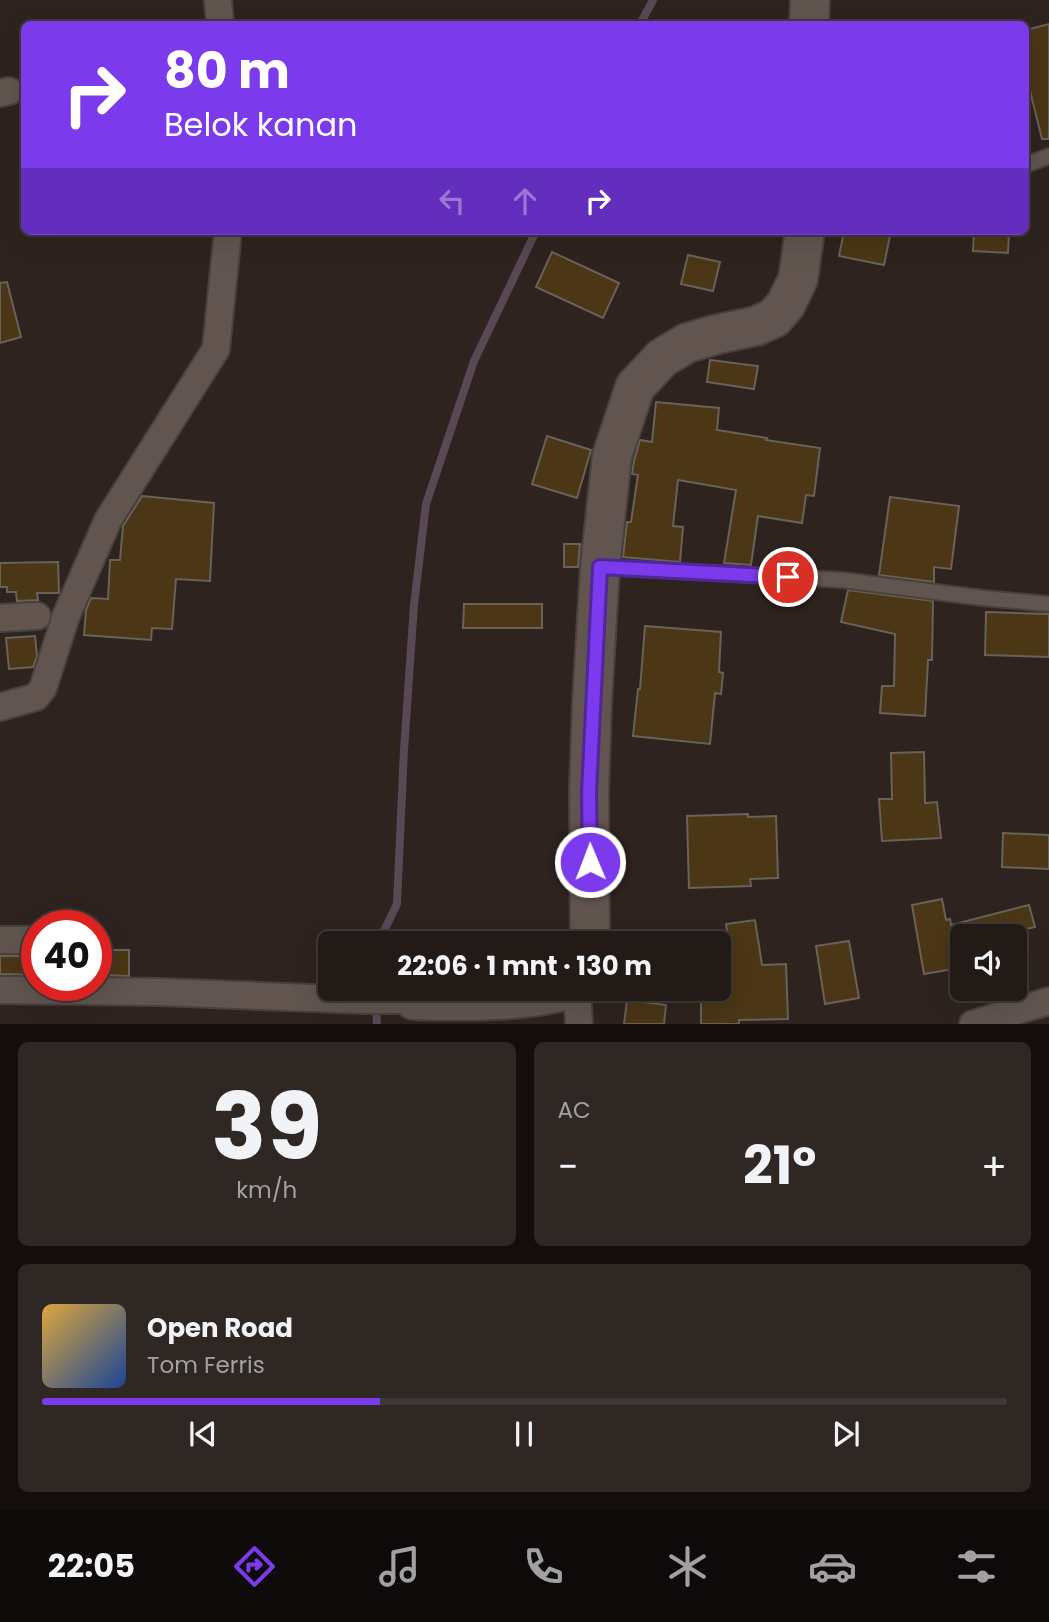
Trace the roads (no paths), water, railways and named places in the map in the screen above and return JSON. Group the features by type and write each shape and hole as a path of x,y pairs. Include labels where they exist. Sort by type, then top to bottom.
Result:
{"street":[{"path":"218,0 220,21"},
{"path":"809,21 810,0"},
{"path":"0,707 36,697 44,688 66,616 108,520 216,349 228,235"},
{"path":"590,931 589,792 600,567 612,456 635,387 662,358 687,343 756,326 774,317 786,304 798,279 804,235"},
{"path":"0,618 37,616"},
{"path":"0,940 21,940"},
{"path":"0,990 175,992 318,998"},
{"path":"973,1024 1049,1000"},
{"path":"578,1001 579,1024"}],"lane":[{"path":"1029,164 1049,156"},
{"path":"600,567 842,580 1049,604"}],"waterway":[{"path":"642,21 653,0"},
{"path":"384,931 397,904 414,605 426,504 474,361 534,235"},
{"path":"376,1002 377,1024"}]}
